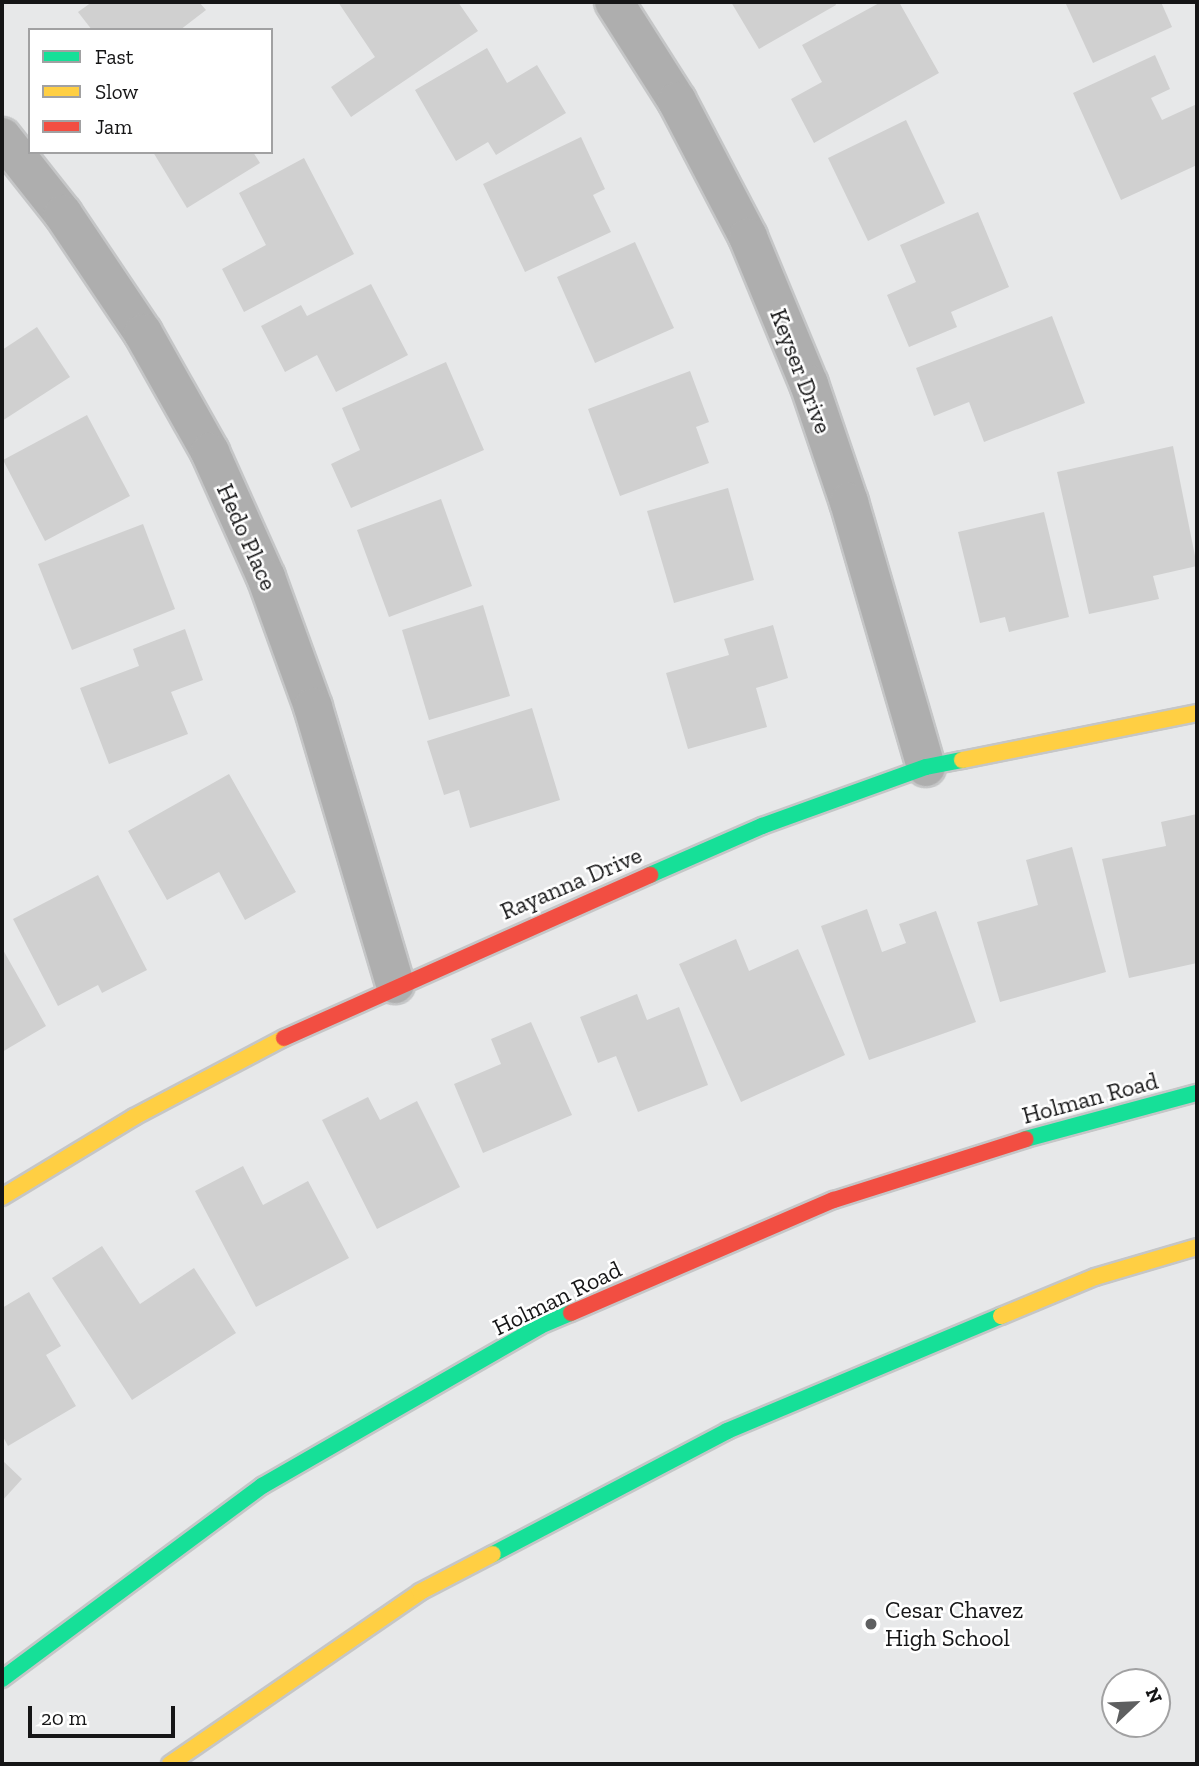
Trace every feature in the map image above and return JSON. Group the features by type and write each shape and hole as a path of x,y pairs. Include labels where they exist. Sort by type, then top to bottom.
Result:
{"main road":[{"name":"Rayanna Drive","path":"2,1196 134,1117 394,984 762,826 926,767 1197,713"},
{"name":"Holman Road","path":"2,1679 262,1486 540,1326 834,1200 1084,1120 1197,1093"},
{"path":"170,1764 421,1592 727,1432 1096,1277 1197,1247"}],"street":[{"name":"Keyser Drive","path":"614,2 677,101 748,237 804,372 849,502 926,767"},
{"name":"Hedo Place","path":"2,138 63,214 143,333 210,452 266,576 313,708 394,984"}],"building":[{"path":"92,2 199,2 206,10 183,28 90,28 78,12"},
{"path":"338,2 458,2 478,31 351,117 331,87 375,57"},
{"path":"731,2 835,2 836,5 759,49"},
{"path":"881,2 899,2 939,73 814,143 791,99 822,82 802,45"},
{"path":"1065,2 1161,2 1172,27 1093,63"},
{"path":"487,48 507,83 537,65 566,113 496,155 488,142 456,161 415,90"},
{"path":"1155,55 1170,89 1151,98 1162,120 1197,104 1197,165 1121,200 1073,93"},
{"path":"906,120 945,203 868,241 828,158"},
{"path":"581,137 605,189 593,195 611,232 525,272 483,184"},
{"path":"154,154 254,154 260,163 187,208"},
{"path":"304,158 354,254 244,312 222,269 266,245 239,193"},
{"path":"978,212 1009,287 951,312 957,327 909,347 887,295 916,282 900,245"},
{"path":"635,242 674,328 595,363 557,277"},
{"path":"371,284 408,355 336,392 317,355 285,372 261,326 301,305 307,316"},
{"path":"1052,316 1085,403 984,442 969,402 934,416 916,368"},
{"path":"37,327 70,377 2,421 2,350"},
{"path":"446,362 484,450 351,508 331,464 360,450 342,408"},
{"path":"690,371 709,422 696,427 709,463 620,496 588,409"},
{"path":"87,415 130,496 45,541 3,460"},
{"path":"1173,446 1197,566 1153,576 1159,599 1089,614 1057,472"},
{"path":"728,488 754,580 674,603 647,511"},
{"path":"441,499 472,586 389,617 357,530"},
{"path":"1044,512 1069,617 1009,632 1005,617 980,623 958,532"},
{"path":"143,524 175,609 72,650 38,564"},
{"path":"483,605 510,696 429,720 402,630"},
{"path":"773,625 788,678 756,688 767,727 688,749 666,673 729,655 724,639"},
{"path":"185,629 203,680 171,692 188,734 109,764 80,688 139,666 133,649"},
{"path":"532,708 560,800 470,828 459,790 444,795 427,741"},
{"path":"229,774 296,892 245,920 219,872 167,900 128,831"},
{"path":"1197,814 1197,963 1129,978 1102,859 1166,846 1161,822"},
{"path":"1072,847 1106,972 1000,1002 977,922 1038,905 1026,860"},
{"path":"98,875 147,970 102,993 98,985 58,1006 13,919"},
{"path":"867,909 882,952 906,943 899,924 936,911 976,1022 869,1060 821,926"},
{"path":"736,939 749,971 798,949 845,1055 741,1102 679,964"},
{"path":"2,948 46,1026 2,1052"},
{"path":"637,994 647,1020 679,1007 708,1085 638,1112 616,1056 598,1063 580,1017"},
{"path":"531,1022 572,1115 483,1153 454,1084 501,1064 491,1039"},
{"path":"368,1097 380,1120 417,1101 460,1187 377,1229 322,1120"},
{"path":"243,1166 263,1205 308,1181 349,1258 256,1307 195,1191"},
{"path":"102,1246 140,1304 194,1268 236,1333 132,1400 52,1278"},
{"path":"29,1292 61,1346 46,1355 76,1406 8,1446 2,1435 2,1308"},
{"path":"2,1460 22,1479 2,1501"}],"traffic: fast":[{"path":"650,875 762,826 926,767 962,760"},
{"path":"1026,1139 1197,1093"},
{"path":"2,1679 262,1486 540,1326 571,1313"},
{"path":"493,1554 727,1431 1001,1316"}],"traffic: slow":[{"path":"962,760 1197,713"},
{"path":"2,1197 134,1117 284,1038"},
{"path":"1001,1316 1095,1277 1197,1247"},
{"path":"170,1764 420,1592 493,1554"}],"traffic: jam":[{"path":"284,1038 650,875"},
{"path":"571,1313 834,1200 1026,1139"}],"place":[{"name":"Cesar Chavez High School","path":"871,1624"}]}
